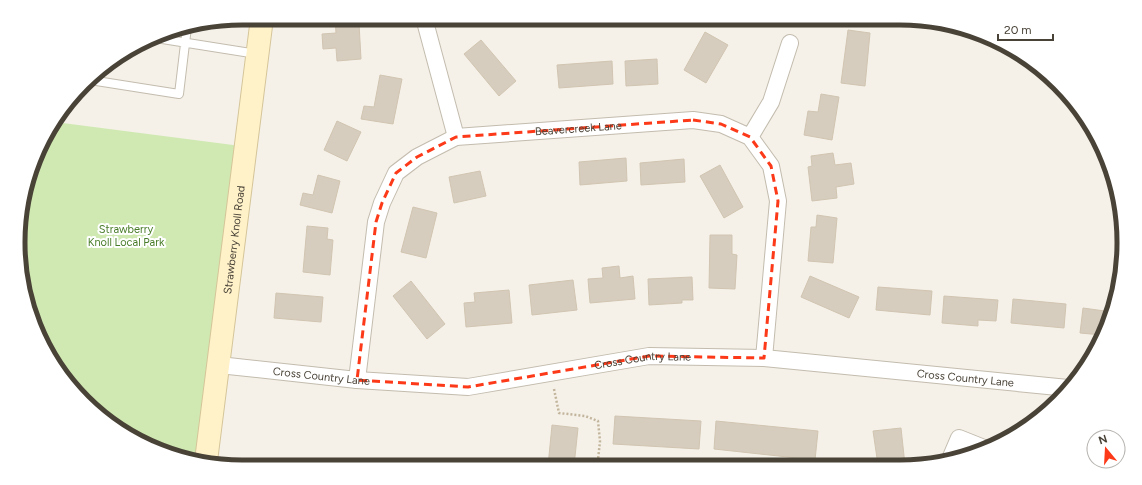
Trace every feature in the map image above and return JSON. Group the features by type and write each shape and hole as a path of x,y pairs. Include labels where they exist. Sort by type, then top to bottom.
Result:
{"street":[{"name":"Strawberry Knoll Road","path":"207,457 261,25"},
{"path":"426,25 456,137"},
{"path":"764,358 778,201 770,166 750,137 771,102 790,43"},
{"name":"Beavercreek Lane","path":"357,380 376,222 382,203 396,173 417,157 456,137 693,120 721,124 750,137"},
{"name":"Cross Country Lane","path":"219,365 357,380 468,387 649,356 764,358 1062,387"},
{"path":"952,454 959,438 977,445"}],"lane":[{"path":"97,81 179,94 186,32"},
{"path":"166,40 258,54"}],"path":[{"path":"550,373 559,413 585,416 598,421 600,441 598,460"}],"highlighted area":[{"path":"693,120 721,124 750,137 771,166 778,201 764,358 649,356 468,387 357,380 376,222 382,203 396,173 417,157 456,137"}],"green space":[{"name":"Strawberry Knoll Local Park","path":"61,123 241,146 201,456 186,453 159,443 134,431 99,406 70,375 47,339 32,299 25,257 25,228 32,186 47,146"}],"building":[{"path":"335,25 359,25 361,59 337,61 336,48 323,49 322,34 336,33"},
{"path":"848,30 870,33 865,86 841,83"},
{"path":"705,32 728,45 706,83 684,70"},
{"path":"481,40 516,81 499,96 464,54"},
{"path":"657,59 658,84 626,86 625,61"},
{"path":"612,61 613,84 559,88 557,65"},
{"path":"380,75 402,79 393,124 361,119 364,106 374,107"},
{"path":"821,94 839,97 832,140 804,135 808,111 818,112"},
{"path":"337,121 361,132 347,161 324,150"},
{"path":"833,153 835,165 851,163 854,184 836,187 837,198 812,201 808,167 812,166 811,156"},
{"path":"626,158 627,181 580,185 579,162"},
{"path":"684,159 685,182 641,185 640,163"},
{"path":"720,165 743,207 724,218 700,176"},
{"path":"480,171 486,196 454,203 449,177"},
{"path":"318,175 340,181 332,213 300,205 303,193 313,195"},
{"path":"413,207 437,213 426,258 401,252"},
{"path":"817,215 837,218 833,263 808,261 811,227 816,227"},
{"path":"307,226 328,228 327,239 333,240 330,275 303,272"},
{"path":"710,235 732,235 732,254 737,255 735,289 709,288"},
{"path":"619,266 620,278 633,276 635,299 590,303 588,279 603,278 602,268"},
{"path":"810,276 859,297 849,318 801,297"},
{"path":"692,277 693,300 682,300 682,303 649,305 648,279"},
{"path":"573,280 577,310 532,315 529,285"},
{"path":"411,281 445,324 427,339 393,296"},
{"path":"878,287 932,291 930,315 876,310"},
{"path":"509,290 512,323 466,327 464,303 475,302 474,293"},
{"path":"276,293 323,297 321,322 274,318"},
{"path":"944,296 998,300 996,321 978,320 978,326 942,323"},
{"path":"1013,299 1066,304 1064,328 1011,323"},
{"path":"1083,308 1105,311 1097,335 1080,333"},
{"path":"615,416 701,421 699,449 613,444"},
{"path":"716,421 818,431 815,460 714,449"},
{"path":"552,425 578,428 575,460 549,460"},
{"path":"901,428 904,460 877,460 873,431"}]}
